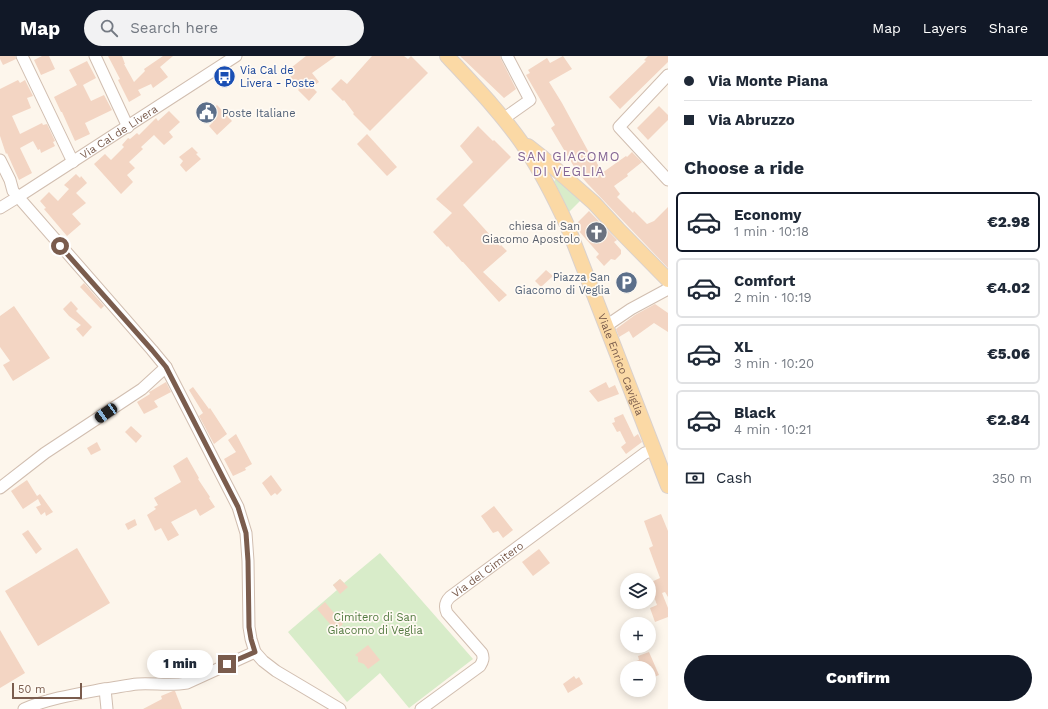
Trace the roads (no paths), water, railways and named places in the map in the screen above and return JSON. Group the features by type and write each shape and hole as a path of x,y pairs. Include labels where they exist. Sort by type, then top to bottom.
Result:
{"main road":[{"name":"Viale Enrico Caviglia","path":"447,56 504,119 526,148 560,209 668,486"},
{"path":"517,137 594,203 668,280"}],"street":[{"path":"22,56 73,162"},
{"path":"95,56 128,127"},
{"name":"Via Cal de Livera","path":"0,208 128,127 236,56"},
{"path":"504,119 530,100 507,56"},
{"path":"668,75 619,127 668,180"},
{"path":"0,160 10,180 13,191 166,367 238,507 246,533 249,627 255,652 263,661 276,671 340,709"},
{"path":"606,326 631,309 668,289"},
{"path":"0,488 45,453 142,389 166,367"},
{"name":"Via del Cimitero","path":"421,709 480,666 483,662 482,653 447,613 445,608 446,601 645,453 654,450"},
{"path":"24,709 58,698 105,689 138,684 187,683 255,652"},
{"path":"105,689 107,709"}],"place":[{"name":"Via Cal de Livera - Poste","path":"225,76"},
{"name":"Poste Italiane","path":"207,113"},
{"name":"chiesa di San Giacomo Apostolo","path":"596,232"},
{"name":"Piazza San Giacomo di Veglia","path":"626,283"}],"district":[{"name":"SAN GIACOMO DI VEGLIA","path":"569,164"}],"park label":[{"name":"Cimitero di San Giacomo di Veglia","path":"375,623"}]}
